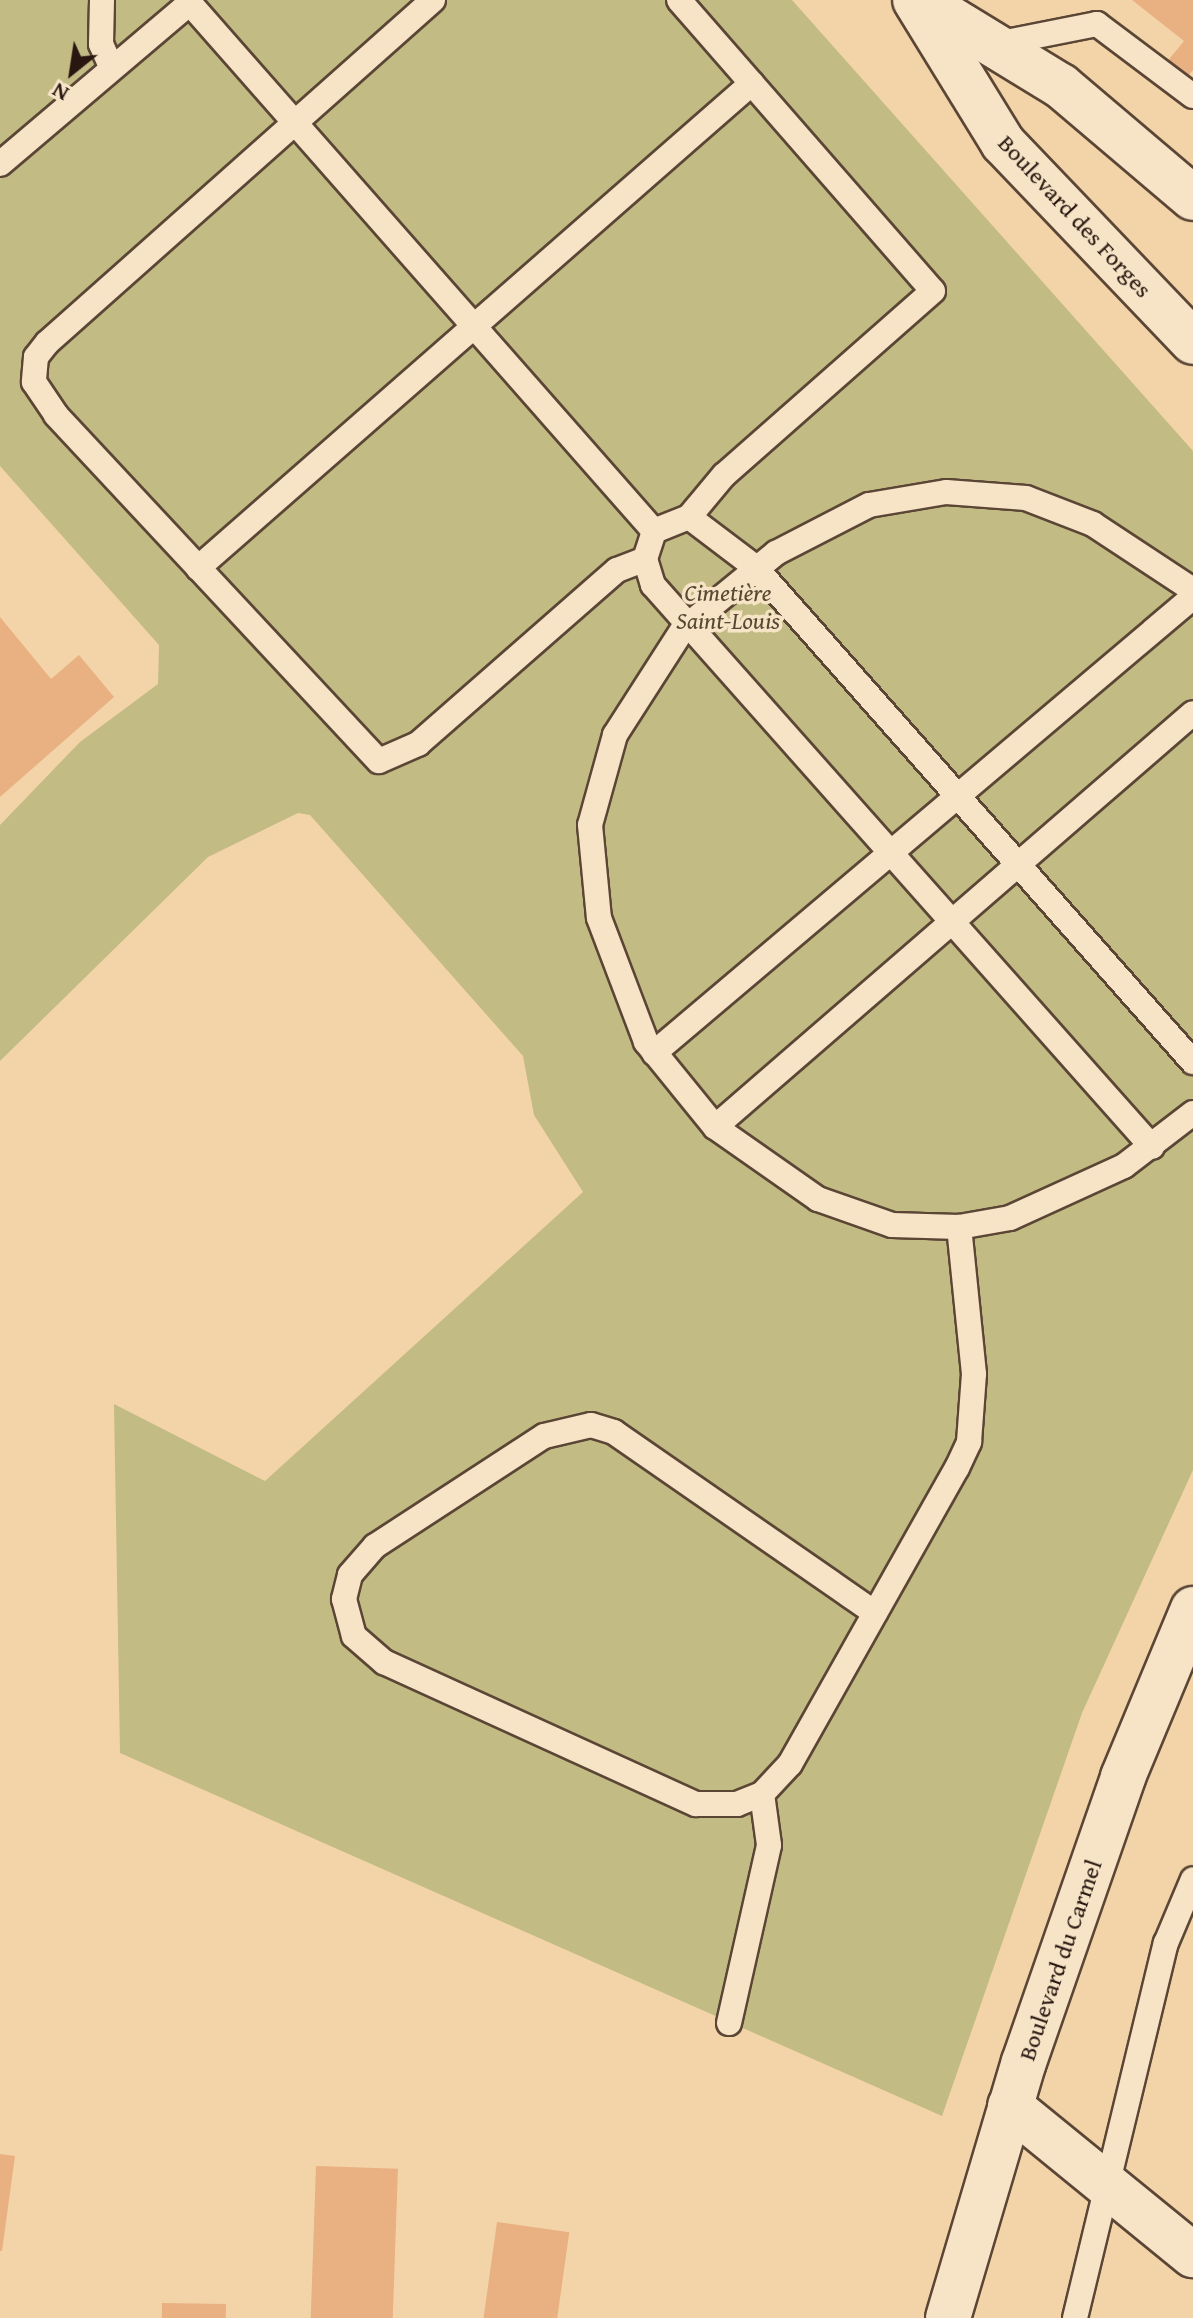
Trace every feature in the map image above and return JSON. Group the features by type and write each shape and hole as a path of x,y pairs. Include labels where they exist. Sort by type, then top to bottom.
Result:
{"street":[{"name":"Boulevard des Forges","path":"918,0 1061,86 1193,198"},
{"name":"Boulevard des Forges","path":"918,0 1003,143 1193,342"},
{"name":"Boulevard du Carmel","path":"948,2318 1010,2106 1123,1777 1193,1609"},
{"path":"1010,2106 1193,2255"}],"lane":[{"path":"102,0 100,36 111,66"},
{"path":"433,0 47,343 33,368 40,395 371,757 390,761 617,570 645,559"},
{"path":"654,531 689,517 724,475 933,291 679,0"},
{"path":"0,164 188,2 477,326 654,531"},
{"path":"961,75 992,44 1097,24 1193,96"},
{"path":"198,568 752,83"},
{"path":"1193,590 1093,524 989,493 869,505 755,567 687,625 615,735 590,825 609,954 654,1053 715,1127 779,1178 856,1215 959,1227 1049,1204 1152,1147 1193,1113"},
{"path":"689,517 755,567 1193,1062"},
{"path":"654,531 645,559 653,585 895,853 1152,1147"},
{"path":"654,1053 895,853 1193,597"},
{"path":"715,1127 1193,713"},
{"path":"875,1613 614,1432 591,1425 544,1436 375,1546 350,1575 349,1625 384,1662 696,1804 737,1804 762,1794 790,1764 875,1613 969,1442 974,1374 959,1227"},
{"path":"729,2023 769,1845 762,1794"},
{"path":"1075,2318 1166,1943 1193,1879"}],"green space":[{"name":"Cimetière Saint-Louis","path":"0,0 792,0 1193,451 1193,1470 1082,1713 942,2116 120,1753 114,1404 265,1481 583,1192 534,1115 523,1056 310,815 298,813 208,857 0,1061 0,825 80,742 158,684 159,645 0,466"}],"building":[{"path":"1132,0 1193,0 1193,70 1180,85 1161,69 1184,41"},
{"path":"0,617 51,679 79,655 114,697 0,797"},
{"path":"0,2154 15,2156 2,2251 0,2251"},
{"path":"316,2166 398,2169 393,2318 311,2318"},
{"path":"497,2222 569,2232 557,2318 484,2318"},
{"path":"162,2303 226,2304 226,2318 162,2318"}]}
